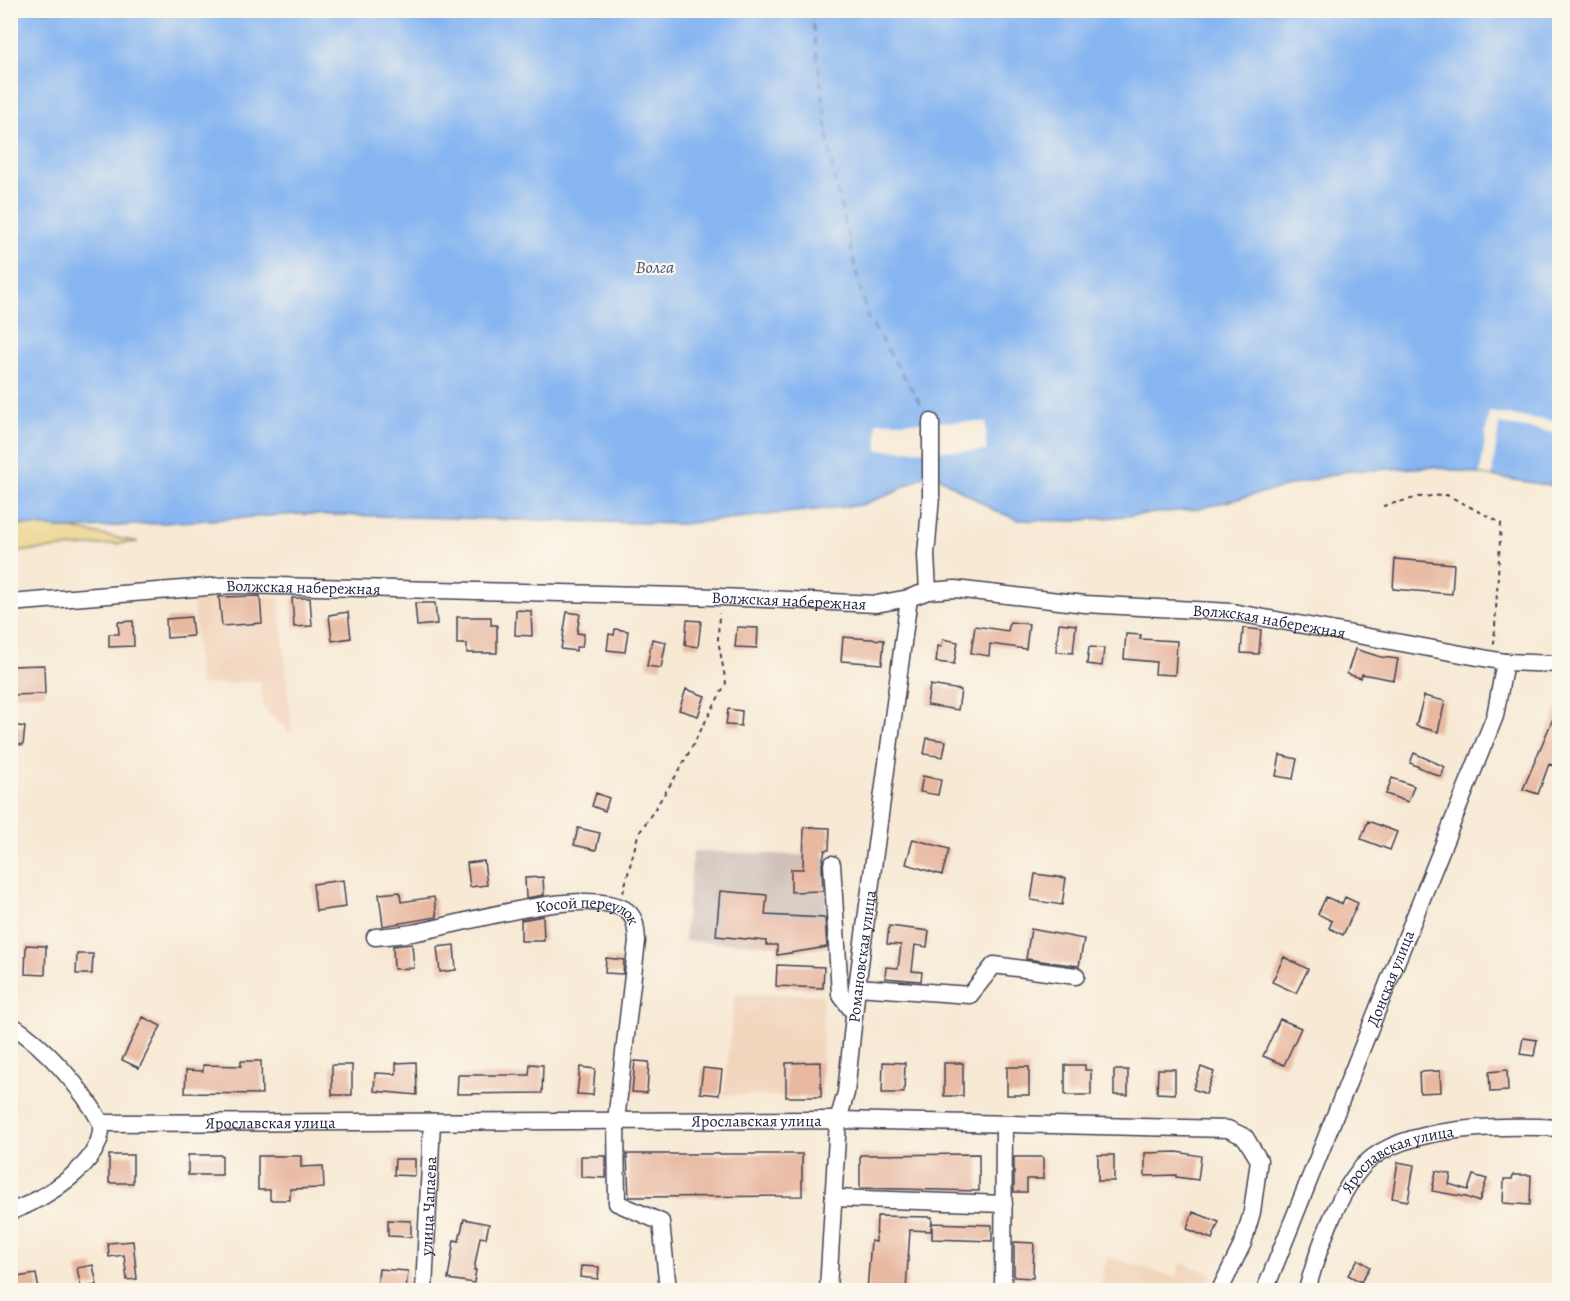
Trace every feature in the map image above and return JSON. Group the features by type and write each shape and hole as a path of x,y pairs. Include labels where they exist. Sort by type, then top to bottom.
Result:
{"street":[{"path":"928,591 926,555 932,497 931,422"},
{"name":"Волжская набережная","path":"10,603 232,585 720,597 876,604 909,598 928,591 955,589 1085,604 1232,612 1505,662 1560,664"},
{"name":"Романовская улица","path":"828,1290 838,1120 846,1093 854,1013 909,598"},
{"name":"Донская улица","path":"1265,1290 1495,716 1505,662"},
{"path":"832,864 840,994 854,1013"},
{"name":"Косой переулок","path":"375,937 410,933 545,905 593,903 619,907 630,914 636,924 637,940 616,1121 617,1203 661,1222 668,1290"},
{"path":"858,982 970,995 994,965 1076,976"},
{"path":"10,1024 39,1046 87,1101 101,1123 99,1137 80,1169 56,1189 10,1212"},
{"name":"Ярославская улица","path":"101,1123 838,1120 1228,1129 1245,1137 1259,1160 1252,1212 1235,1265 1220,1290"},
{"name":"улица Чапаева","path":"424,1290 432,1122"},
{"path":"1002,1290 1004,1124"},
{"name":"Ярославская улица","path":"1307,1290 1322,1241 1339,1205 1356,1176 1380,1152 1402,1141 1475,1129 1514,1125 1560,1128"},
{"path":"834,1198 1004,1204"}],"path":[{"path":"1383,506 1447,495 1501,524 1494,644 1505,662"},
{"path":"619,907 638,834 679,771 726,683 718,640 720,597"}],"shaded area":[{"path":"259,591 260,597 279,598 292,735 263,708 260,681 199,685 193,598"},
{"path":"693,851 826,856 827,947 684,941"},
{"path":"735,994 823,995 821,1097 724,1095"},
{"path":"1107,1257 1176,1277 1181,1263 1212,1274 1206,1290 1099,1290"}],"sand":[{"path":"11,524 72,529 138,542 11,552"}],"water":[{"name":"Волга","path":"10,11 1559,11 1559,487 1434,467 1347,471 1198,509 1073,521 1018,520 992,509 937,476 925,475 891,494 861,505 682,524 298,514 72,529 11,524"}],"pier":[{"path":"1489,412 1559,422 1559,433 1499,424 1492,476 1480,474"},
{"path":"876,422 986,422 986,451 878,450"}],"building":[{"path":"1395,559 1454,564 1452,594 1393,589"},
{"path":"260,596 262,623 222,626 219,597"},
{"path":"292,598 310,598 312,626 294,627"},
{"path":"415,603 435,603 437,624 417,626"},
{"path":"516,610 531,611 532,636 515,635"},
{"path":"348,612 351,638 332,641 329,615"},
{"path":"567,612 580,614 577,633 584,634 582,647 576,647 576,651 561,649"},
{"path":"191,617 193,636 167,638 166,619"},
{"path":"457,617 491,617 491,625 497,625 497,653 467,653 467,644 457,644"},
{"path":"687,620 701,621 698,647 685,645"},
{"path":"133,621 134,646 109,647 109,634 119,634 118,622"},
{"path":"1010,622 1029,624 1026,649 990,644 989,656 971,653 975,626 1008,631"},
{"path":"1059,623 1076,625 1073,653 1056,652"},
{"path":"737,627 758,628 757,648 735,647"},
{"path":"1243,628 1261,630 1259,654 1241,653"},
{"path":"615,629 628,631 625,652 607,650 609,634 614,635"},
{"path":"1126,634 1141,635 1140,639 1177,641 1175,675 1155,674 1156,662 1124,659"},
{"path":"843,637 884,640 882,664 841,661"},
{"path":"652,639 666,642 661,668 647,666"},
{"path":"943,639 958,642 954,664 936,662 938,646 942,647"},
{"path":"1089,647 1104,648 1102,666 1087,664"},
{"path":"1355,649 1381,657 1398,659 1394,680 1362,674 1361,678 1347,674"},
{"path":"44,665 45,694 10,695 10,666"},
{"path":"930,685 961,690 958,710 927,705"},
{"path":"686,689 705,696 698,716 679,710"},
{"path":"1424,696 1445,701 1438,732 1416,726"},
{"path":"1560,702 1560,761 1557,767 1549,764 1538,794 1523,789"},
{"path":"728,709 742,711 741,726 726,725"},
{"path":"10,725 25,727 23,745 10,743"},
{"path":"927,738 946,741 943,757 924,754"},
{"path":"1414,753 1445,767 1441,777 1410,763"},
{"path":"1280,755 1297,759 1293,779 1276,776"},
{"path":"923,776 941,780 938,795 920,792"},
{"path":"1392,778 1414,786 1408,802 1386,794"},
{"path":"596,793 609,798 605,811 592,806"},
{"path":"1368,821 1397,832 1390,850 1361,839"},
{"path":"804,827 830,828 829,850 825,850 822,864 823,891 791,892 791,869 803,869"},
{"path":"578,828 600,833 596,850 574,845"},
{"path":"913,839 949,849 942,875 906,864"},
{"path":"484,861 487,885 470,887 467,863"},
{"path":"1035,874 1066,878 1062,905 1031,900"},
{"path":"543,877 544,895 526,898 525,878"},
{"path":"343,880 346,907 316,911 313,884"},
{"path":"720,891 767,895 765,915 825,918 827,947 777,955 777,945 766,945 766,941 716,936"},
{"path":"400,892 401,902 434,897 437,917 383,926 379,894"},
{"path":"1326,897 1342,904 1345,897 1358,903 1343,935 1329,928 1332,921 1318,914"},
{"path":"543,916 544,941 521,941 521,920"},
{"path":"889,926 929,931 927,947 915,945 912,971 922,972 921,981 885,978 886,967 898,968 901,945 887,944"},
{"path":"1031,929 1084,939 1079,966 1026,959"},
{"path":"412,944 414,968 394,969 393,946"},
{"path":"26,945 46,946 45,975 25,974"},
{"path":"454,945 456,970 440,972 437,947"},
{"path":"77,954 93,954 92,974 76,974"},
{"path":"1284,957 1308,969 1296,993 1272,982"},
{"path":"606,958 624,960 623,974 605,973"},
{"path":"777,965 824,967 823,988 776,986"},
{"path":"143,1017 161,1026 139,1068 122,1060"},
{"path":"1280,1019 1301,1028 1284,1065 1263,1056"},
{"path":"1523,1038 1537,1040 1534,1056 1520,1054"},
{"path":"241,1061 261,1061 262,1094 185,1093 186,1070 203,1071 203,1065 241,1066"},
{"path":"635,1061 649,1062 647,1093 632,1092"},
{"path":"416,1062 417,1095 374,1091 375,1073 396,1074 396,1063"},
{"path":"821,1062 821,1097 786,1097 786,1063"},
{"path":"883,1062 905,1063 904,1093 882,1093"},
{"path":"944,1063 963,1063 963,1096 944,1096"},
{"path":"530,1064 543,1065 542,1093 457,1094 458,1075 529,1075"},
{"path":"332,1065 352,1065 352,1095 332,1095"},
{"path":"1065,1065 1085,1065 1085,1070 1091,1070 1091,1095 1065,1095"},
{"path":"580,1067 595,1069 593,1095 577,1094"},
{"path":"1007,1067 1029,1067 1029,1095 1007,1095"},
{"path":"1201,1067 1214,1072 1206,1094 1193,1089"},
{"path":"703,1068 722,1070 719,1095 700,1093"},
{"path":"1158,1069 1175,1069 1175,1094 1157,1093"},
{"path":"1114,1070 1128,1070 1128,1095 1114,1095"},
{"path":"1507,1070 1508,1091 1490,1092 1489,1072"},
{"path":"1440,1071 1441,1092 1420,1093 1419,1072"},
{"path":"1177,1152 1201,1156 1198,1180 1176,1177 1176,1175 1145,1176 1145,1153"},
{"path":"627,1154 802,1154 802,1196 629,1197"},
{"path":"979,1154 979,1191 860,1188 860,1155"},
{"path":"109,1155 133,1155 133,1183 109,1183"},
{"path":"188,1155 222,1155 222,1175 188,1175"},
{"path":"1098,1155 1114,1155 1114,1181 1098,1181"},
{"path":"258,1156 301,1156 301,1167 323,1166 324,1188 290,1189 290,1200 270,1200 270,1190 258,1190"},
{"path":"581,1156 606,1156 606,1178 581,1177"},
{"path":"1014,1157 1043,1157 1043,1179 1027,1179 1027,1192 1014,1192"},
{"path":"395,1159 415,1159 415,1176 394,1175"},
{"path":"1398,1162 1414,1165 1408,1201 1392,1198"},
{"path":"1436,1171 1451,1174 1449,1184 1468,1190 1473,1175 1487,1179 1479,1202 1466,1197 1432,1191"},
{"path":"1513,1175 1531,1175 1530,1205 1503,1203 1504,1179 1512,1179"},
{"path":"1193,1212 1219,1222 1212,1239 1187,1229"},
{"path":"877,1216 932,1217 931,1231 910,1230 906,1290 867,1290 871,1241 876,1242"},
{"path":"464,1219 489,1224 486,1238 480,1237 474,1283 448,1279 454,1240 459,1241"},
{"path":"388,1220 411,1221 411,1237 388,1236"},
{"path":"932,1223 992,1225 992,1241 932,1239"},
{"path":"133,1241 137,1279 127,1280 124,1255 109,1257 108,1243"},
{"path":"1014,1242 1034,1243 1033,1278 1014,1277"},
{"path":"1358,1259 1370,1267 1361,1282 1348,1275"},
{"path":"93,1265 97,1285 81,1288 77,1268"},
{"path":"581,1266 599,1267 598,1279 580,1277"},
{"path":"379,1269 408,1271 406,1290 377,1288"},
{"path":"36,1274 39,1290 12,1290 10,1278"}],"ferry route":[{"path":"811,10 833,173 867,316 928,416"}]}
